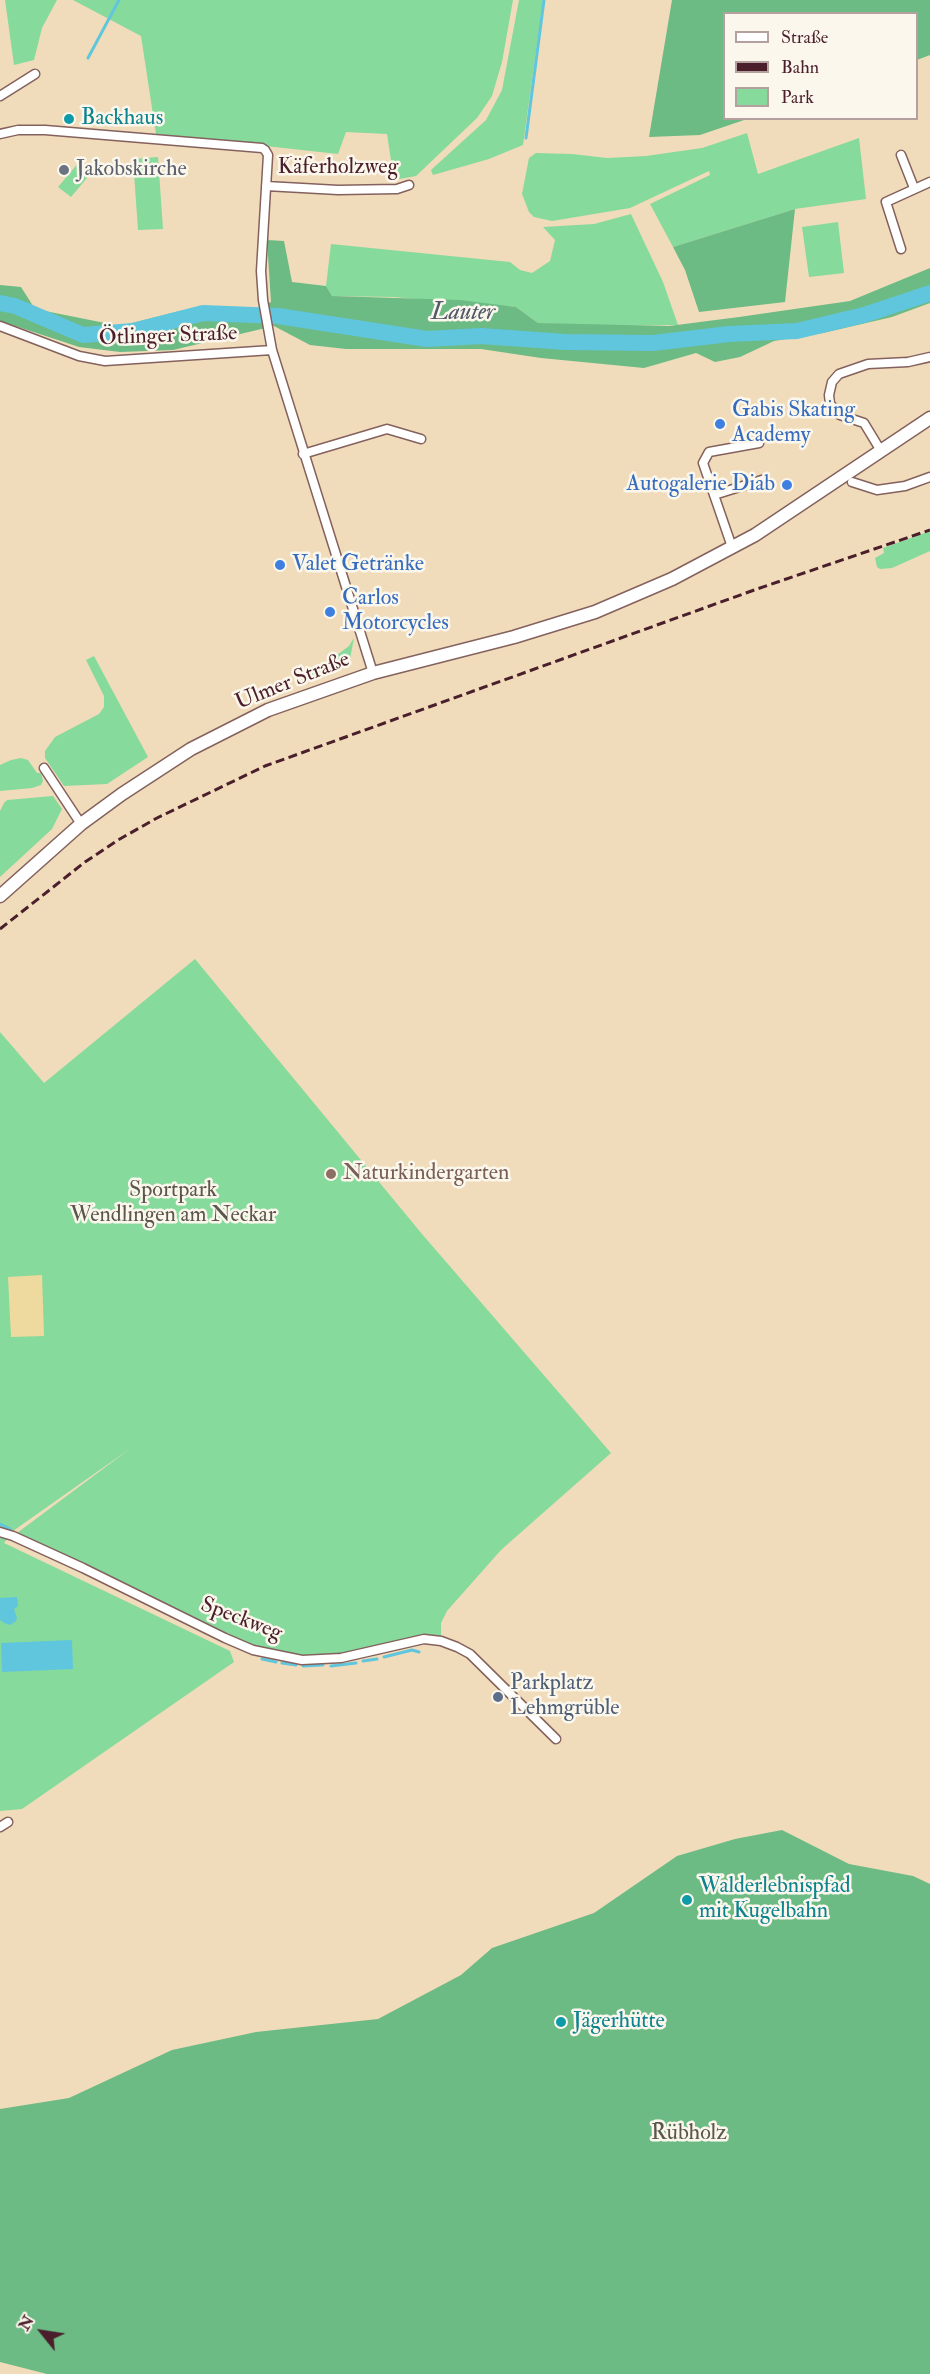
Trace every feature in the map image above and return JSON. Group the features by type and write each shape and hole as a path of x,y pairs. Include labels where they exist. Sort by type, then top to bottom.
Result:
{"main road":[{"name":"Ulmer Straße","path":"0,896 81,824 122,794 191,750 268,710 373,673 514,637 595,612 672,579 755,535 930,418"}],"street":[{"path":"0,96 35,74"},
{"name":"Ötlinger Straße","path":"0,135 18,130 45,130 262,148 268,155 261,271 263,300 272,350 373,673"},
{"path":"901,155 914,188"},
{"path":"901,249 886,202 930,182"},
{"name":"Käferholzweg","path":"266,186 338,190 397,189 409,185"},
{"name":"Ötlinger Straße","path":"0,326 79,356 105,361 272,350"},
{"path":"881,451 864,423 840,415 830,404 829,395 832,382 839,374 868,364 908,362 930,357"},
{"path":"303,454 387,429 421,439"},
{"path":"732,547 703,463 709,452 759,443"},
{"path":"852,482 877,490 905,486 930,477"},
{"path":"714,495 765,478"},
{"path":"44,768 81,824"},
{"name":"Speckweg","path":"0,1532 83,1568 254,1650 302,1660 341,1658 424,1639 441,1641 470,1654 556,1739"},
{"path":"0,1827 8,1822"}],"green space":[{"path":"5,0 57,0 42,28 34,60 14,65"},
{"path":"73,0 513,0 502,62 492,96 477,118 416,176 394,180 387,134 346,132 338,154 156,134 141,36"},
{"path":"519,0 543,0 523,145 489,159 433,175 431,170 486,120 502,90"},
{"path":"672,0 930,0 930,55 918,60 918,12 723,12 723,120 744,120 700,135 649,137"},
{"path":"747,133 758,174 859,138 866,199 795,209 673,247 650,204 710,175 709,171 630,208 552,221 534,217 529,212 522,194 529,158 536,153 607,158 646,156 702,148"},
{"path":"158,157 163,229 138,230 133,159"},
{"path":"80,161 92,172 71,197 58,187"},
{"path":"795,209 785,302 699,312 685,270 673,247"},
{"path":"631,214 663,282 678,325 602,326 538,323 516,307 393,297 332,296 326,286 331,244 510,262 520,270 532,273 550,261 555,240 543,227 594,224"},
{"path":"838,222 844,273 809,277 802,227"},
{"path":"267,240 284,241 292,282 326,286 332,296 460,300 516,307 538,323 669,326 739,317 850,301 930,268 930,303 892,317 823,333 774,341 740,357 715,362 696,353 644,368 541,358 481,349 346,349 310,345 274,326 173,350 120,352 79,347 0,321 0,285 21,287 35,309 120,326 180,311 257,308 271,302"},
{"path":"930,531 930,551 892,568 877,567 875,558 884,553 883,548"},
{"path":"354,638 349,664 306,678 349,646"},
{"path":"94,656 148,757 107,784 64,786 45,758 45,751 55,737 99,714 104,707 104,696 86,660"},
{"path":"21,758 28,760 37,773 41,773 43,781 41,785 0,791 0,765"},
{"path":"53,796 62,809 52,829 0,877 0,811 4,803 7,800"},
{"name":"Sportpark Wendlingen am Neckar","path":"195,959 422,1234 611,1453 501,1550 447,1611 441,1623 441,1641 424,1639 341,1658 302,1660 253,1650 13,1536 131,1448 13,1531 4,1543 230,1651 234,1662 22,1809 0,1811 0,1032 44,1083"},
{"name":"Rübholz","path":"782,1830 849,1864 913,1876 930,1884 930,2374 47,2374 0,2362 0,2109 69,2098 172,2050 256,2032 378,2019 461,1975 492,1948 594,1913 677,1856 735,1839"}],"sand":[{"path":"42,1275 44,1336 11,1337 8,1277"}],"water":[{"path":"17,1597 18,1606 14,1609 16,1621 10,1625 6,1624 0,1620 0,1598"},
{"path":"72,1640 73,1669 2,1672 1,1643"}],"waterway":[{"path":"88,58 119,0"},
{"path":"526,138 544,0"},
{"name":"Lauter","path":"0,303 15,306 83,335 133,331 203,313 278,316 427,339 481,336 566,342 653,343 729,334 797,331 864,315 930,293"},
{"path":"0,1524 10,1529"},
{"path":"384,1657 412,1650 419,1652"},
{"path":"262,1659 276,1662"},
{"path":"363,1661 377,1659"},
{"path":"282,1663 296,1665"},
{"path":"331,1666 356,1663"},
{"path":"303,1666 323,1665"}],"railway":[{"path":"0,929 85,862 118,840 157,818 265,766 757,589 930,530"}],"place":[{"name":"Backhaus","path":"69,119"},
{"name":"Jakobskirche","path":"64,170"},
{"name":"Gabis Skating Academy","path":"720,424"},
{"name":"Autogalerie Diab","path":"787,485"},
{"name":"Valet Getränke","path":"280,565"},
{"name":"Carlos Motorcycles","path":"330,612"},
{"name":"Naturkindergarten","path":"331,1174"},
{"name":"Parkplatz Lehmgrüble","path":"498,1697"},
{"name":"Walderlebnispfad mit Kugelbahn","path":"687,1900"},
{"name":"Jägerhütte","path":"561,2022"}]}
